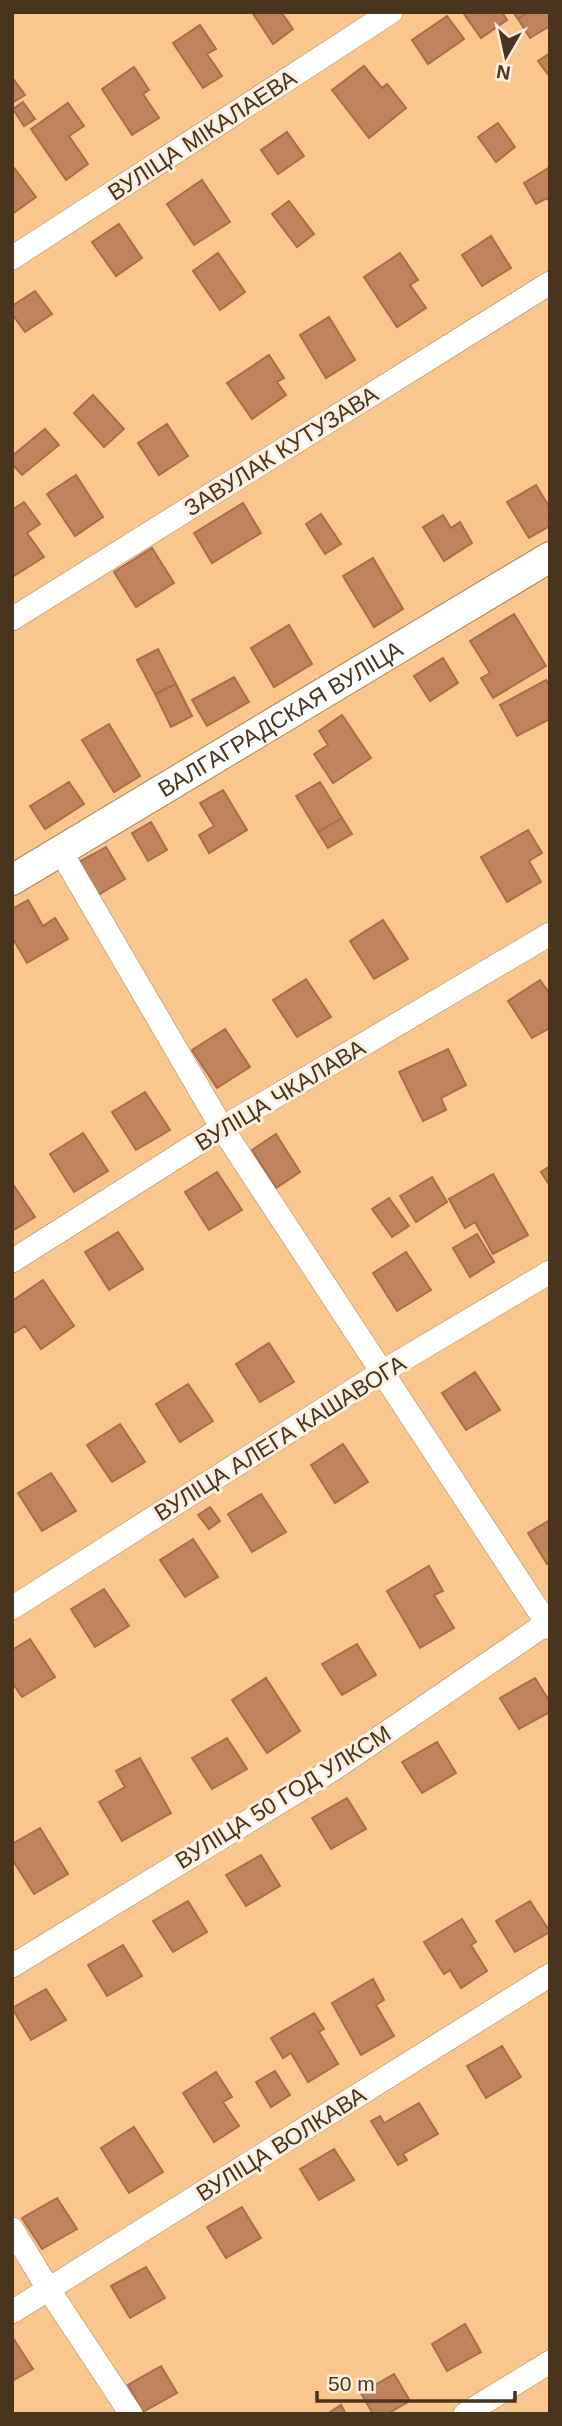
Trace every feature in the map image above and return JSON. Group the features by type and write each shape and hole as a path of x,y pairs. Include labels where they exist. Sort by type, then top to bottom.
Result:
{"street":[{"name":"ВУЛІЦА МІКАЛАЕВА","path":"12,257 391,12"},
{"name":"ЗАВУЛАК КУТУЗАВА","path":"12,619 550,283"},
{"name":"ВАЛГАГРАДСКАЯ ВУЛІЦА","path":"12,880 550,557"},
{"path":"61,852 222,1128 549,1624"},
{"name":"ВУЛІЦА ЧКАЛАВА","path":"12,1261 222,1128 550,934"},
{"name":"ВУЛІЦА АЛЕГА КАШАВОГА","path":"12,1608 382,1372 550,1272"},
{"name":"ВУЛІЦА 50 ГОД УЛКСМ","path":"12,1966 332,1770 549,1624"},
{"name":"ВУЛІЦА ВОЛКАВА","path":"12,2312 550,1975"},
{"path":"12,2229 131,2414"},
{"path":"465,2414 550,2362"}],"building":[{"path":"252,12 281,12 293,29 273,44"},
{"path":"502,12 507,20 481,38 464,14"},
{"path":"513,12 528,12 518,19"},
{"path":"528,12 550,12 550,26 530,38 518,19"},
{"path":"447,16 464,39 428,64 412,40"},
{"path":"200,25 216,49 207,54 222,76 203,88 173,43"},
{"path":"550,53 550,77 538,61"},
{"path":"364,66 382,88 387,84 406,108 369,138 332,90"},
{"path":"134,67 149,90 143,94 159,118 132,135 102,89"},
{"path":"12,77 25,95 12,103"},
{"path":"23,102 35,119 24,126 13,109"},
{"path":"68,103 84,126 69,136 88,164 66,180 31,129"},
{"path":"498,123 515,147 496,162 478,137"},
{"path":"287,132 304,156 278,174 261,150"},
{"path":"12,165 36,197 12,214"},
{"path":"550,167 550,202 547,198 536,204 524,183"},
{"path":"202,180 230,222 194,245 167,204"},
{"path":"289,201 314,234 297,247 272,214"},
{"path":"119,224 142,258 116,276 92,242"},
{"path":"491,236 511,268 482,286 462,255"},
{"path":"218,253 245,292 220,310 193,271"},
{"path":"400,253 418,280 410,285 426,308 397,327 364,277"},
{"path":"35,291 52,314 25,332 12,314 12,306"},
{"path":"329,317 355,360 326,378 300,335"},
{"path":"269,355 284,378 277,382 286,395 252,419 227,383"},
{"path":"93,395 124,429 104,447 74,413"},
{"path":"167,424 188,456 159,475 138,443"},
{"path":"45,429 59,445 22,475 12,464 12,456"},
{"path":"76,475 103,517 75,536 47,494"},
{"path":"536,485 550,508 550,526 529,538 507,502"},
{"path":"24,502 40,524 27,533 44,557 14,576 12,510"},
{"path":"243,503 261,533 212,563 194,533"},
{"path":"321,514 341,544 325,554 306,524"},
{"path":"443,515 451,528 460,522 472,543 444,561 423,527"},
{"path":"152,548 174,583 136,607 114,572"},
{"path":"373,558 403,609 374,627 343,576"},
{"path":"514,614 546,666 493,698 481,678 490,673 470,641"},
{"path":"289,625 312,664 274,687 251,648"},
{"path":"158,649 176,684 155,694 137,660"},
{"path":"443,658 458,683 430,701 414,676"},
{"path":"234,677 249,702 207,726 192,700"},
{"path":"546,680 550,686 550,719 517,736 500,705"},
{"path":"176,684 192,716 171,727 155,694"},
{"path":"342,715 371,758 333,783 314,754 328,745 319,731"},
{"path":"109,724 140,776 114,792 82,740"},
{"path":"69,782 84,804 45,829 30,806"},
{"path":"320,782 342,818 318,832 296,796"},
{"path":"223,790 247,830 209,853 199,835 214,826 200,803"},
{"path":"342,818 352,834 328,848 318,832"},
{"path":"151,822 167,850 148,861 132,833"},
{"path":"528,830 542,853 529,861 541,882 507,902 481,857"},
{"path":"106,847 125,879 98,895 79,862"},
{"path":"28,900 43,926 55,918 68,939 27,963 12,937 12,909"},
{"path":"383,920 408,959 374,979 350,941"},
{"path":"306,979 331,1017 297,1037 273,1000"},
{"path":"540,980 550,994 550,1028 532,1038 508,1001"},
{"path":"225,1029 250,1067 217,1088 192,1050"},
{"path":"448,1049 466,1085 441,1098 446,1110 423,1121 399,1072"},
{"path":"145,1092 170,1130 136,1150 112,1112"},
{"path":"83,1133 108,1171 74,1192 50,1154"},
{"path":"276,1134 300,1172 276,1188 252,1150"},
{"path":"550,1166 550,1186 541,1172"},
{"path":"217,1172 242,1210 209,1230 185,1192"},
{"path":"493,1174 528,1235 493,1254 475,1222 465,1228 449,1199"},
{"path":"432,1177 447,1202 416,1222 400,1196"},
{"path":"12,1183 35,1217 12,1231"},
{"path":"389,1198 409,1226 392,1237 372,1209"},
{"path":"118,1232 143,1269 109,1290 85,1252"},
{"path":"477,1234 494,1262 470,1277 453,1248"},
{"path":"406,1252 431,1290 397,1311 373,1273"},
{"path":"43,1280 74,1326 41,1349 25,1326 12,1334 12,1301"},
{"path":"269,1343 294,1382 260,1402 236,1364"},
{"path":"475,1372 500,1410 466,1430 442,1393"},
{"path":"188,1384 213,1421 180,1442 156,1404"},
{"path":"120,1424 145,1462 112,1482 87,1445"},
{"path":"343,1444 368,1482 335,1503 311,1465"},
{"path":"51,1473 76,1511 42,1531 18,1493"},
{"path":"261,1494 286,1532 252,1552 228,1514"},
{"path":"210,1507 220,1521 209,1529 198,1515"},
{"path":"550,1520 550,1563 547,1564 528,1533"},
{"path":"193,1539 218,1577 185,1597 160,1560"},
{"path":"429,1566 443,1591 434,1595 454,1628 420,1648 387,1591"},
{"path":"104,1589 129,1626 95,1647 71,1609"},
{"path":"30,1639 55,1677 22,1697 12,1682 12,1650"},
{"path":"357,1644 376,1675 342,1695 322,1664"},
{"path":"266,1678 300,1731 267,1753 232,1700"},
{"path":"535,1678 550,1702 550,1712 519,1729 500,1698"},
{"path":"227,1738 247,1769 212,1789 192,1758"},
{"path":"437,1742 456,1773 422,1793 402,1762"},
{"path":"140,1758 171,1813 122,1841 99,1802 125,1787 116,1771"},
{"path":"347,1798 366,1829 331,1849 312,1818"},
{"path":"40,1828 68,1874 34,1894 12,1859 12,1844"},
{"path":"261,1855 280,1886 246,1906 226,1875"},
{"path":"188,1901 207,1932 173,1952 153,1921"},
{"path":"530,1901 550,1932 515,1952 496,1921"},
{"path":"462,1919 476,1942 471,1945 487,1971 461,1988 450,1970 444,1974 424,1942"},
{"path":"123,1945 142,1976 107,1996 88,1965"},
{"path":"373,1979 384,2000 376,2005 394,2036 361,2055 332,2003"},
{"path":"46,1989 66,2020 31,2040 12,2008"},
{"path":"314,2013 324,2029 319,2032 338,2064 308,2082 291,2053 283,2058 271,2038"},
{"path":"502,2046 521,2077 486,2098 467,2066"},
{"path":"275,2071 290,2095 271,2107 256,2082"},
{"path":"216,2072 232,2097 223,2102 239,2126 214,2142 183,2093"},
{"path":"419,2103 438,2134 403,2154 407,2160 398,2165 371,2121 380,2116 384,2123"},
{"path":"134,2127 163,2172 129,2193 101,2148"},
{"path":"334,2149 354,2180 319,2200 300,2169"},
{"path":"57,2198 77,2229 42,2249 22,2218"},
{"path":"242,2207 261,2238 226,2258 207,2227"},
{"path":"146,2267 165,2298 130,2318 111,2286"},
{"path":"465,2324 481,2352 447,2371 432,2344"},
{"path":"12,2339 33,2369 12,2381"},
{"path":"161,2366 177,2393 143,2412 128,2385"},
{"path":"394,2374 410,2401 387,2414 373,2414 361,2393"},
{"path":"341,2405 346,2414 327,2414"}]}
